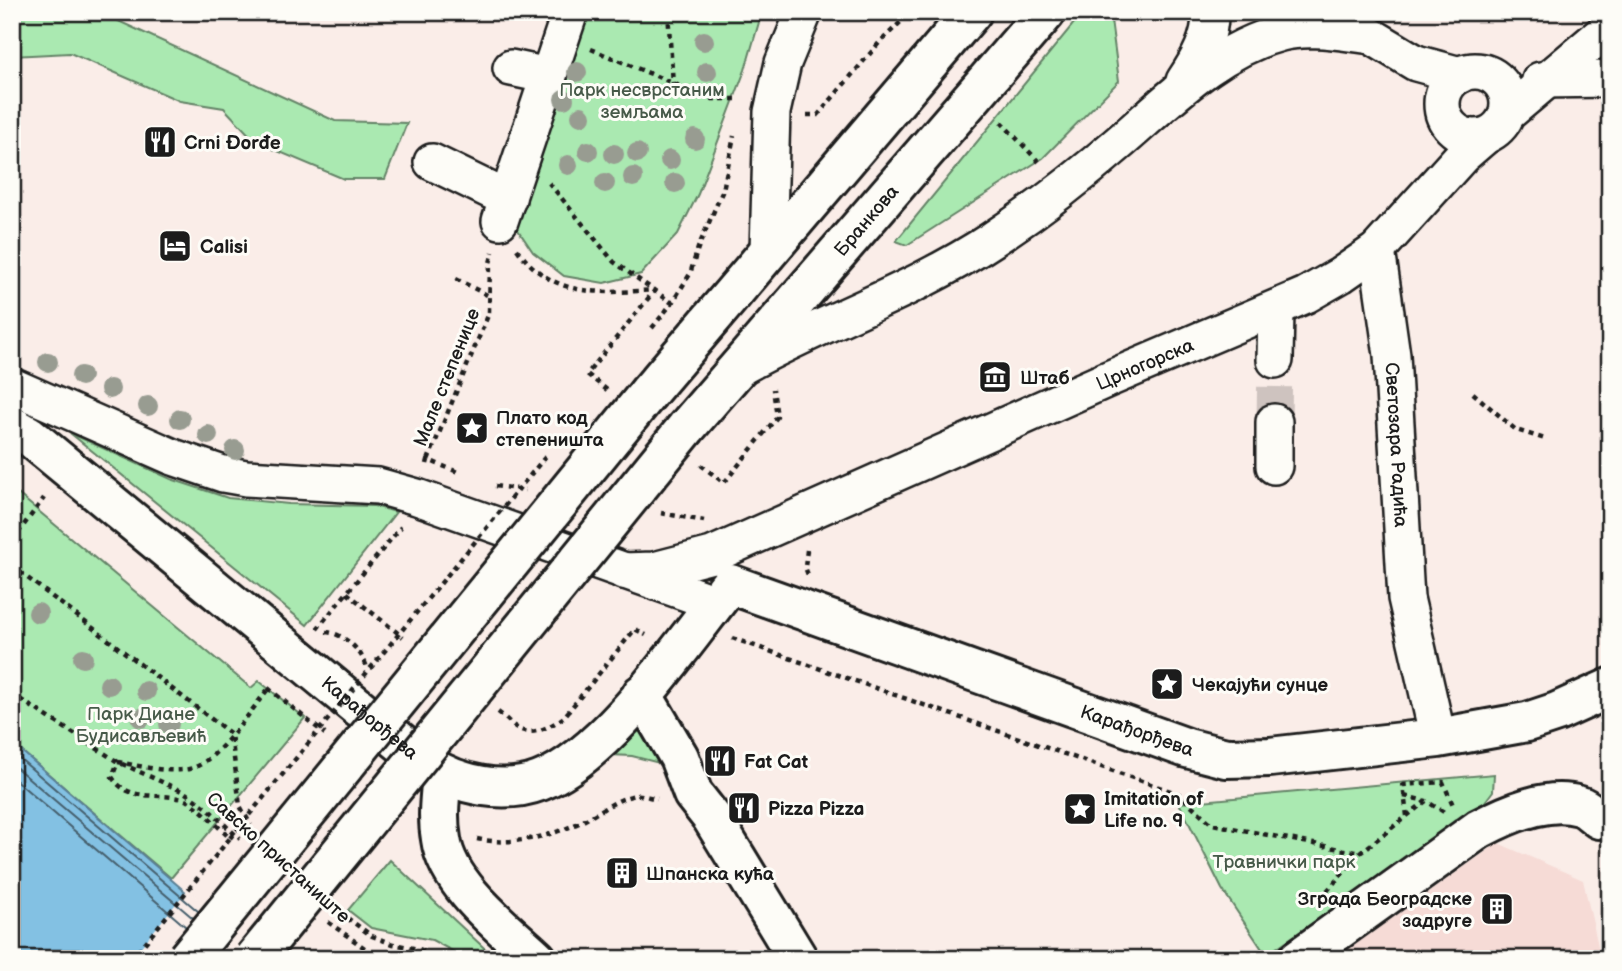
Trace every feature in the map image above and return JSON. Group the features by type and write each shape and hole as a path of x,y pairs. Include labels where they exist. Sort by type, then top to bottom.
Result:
{"main road":[{"path":"187,959 649,392 972,12"},
{"name":"Бранкова","path":"254,959 690,444 736,370 1045,14"},
{"name":"Карађорђева","path":"17,426 295,657 442,774 465,783 520,785 536,783 561,771 603,737 724,608 1226,758 1270,757 1438,738 1527,722 1597,694"},
{"path":"642,694 679,757 694,794 712,818 798,959"},
{"path":"442,774 439,810 441,841 453,869 482,908 537,959"},
{"path":"1298,959 1479,829 1522,809 1549,804 1597,819"}],"street":[{"path":"768,251 772,112 783,63 804,12"},
{"path":"1178,90 1198,60 1205,43 1210,12"},
{"path":"1333,12 1366,35 1416,62 1450,99 1461,135 1472,138 1497,111 1548,79 1610,27"},
{"path":"432,162 504,210 566,24"},
{"path":"736,370 779,346 884,300 992,240 1092,165 1178,90 1228,55 1283,33 1302,30 1366,35"},
{"path":"511,68 549,76"},
{"path":"1377,250 1443,176 1497,111 1492,75 1481,71 1450,99 1450,148 1443,176"},
{"path":"1548,79 1610,79"},
{"name":"Црногорска","path":"623,571 654,570 802,532 841,496 1276,309 1341,275 1377,250"},
{"name":"Светозара Радића","path":"1377,250 1392,355 1399,600 1438,738"},
{"path":"1275,360 1276,309"},
{"name":"Карађорђева","path":"12,386 195,466 246,478 378,485 724,608"},
{"path":"1274,422 1274,466"},
{"name":"Црногорска","path":"724,608 775,535 802,532"}],"path":[{"path":"668,12 673,84"},
{"path":"802,115 818,115 879,43 911,12"},
{"path":"566,24 673,84 711,99 742,99"},
{"path":"1001,122 1045,168"},
{"path":"647,334 672,303 690,274 723,190 737,124"},
{"path":"523,153 614,262 672,303"},
{"path":"504,210 522,257 558,284 600,293 656,290"},
{"name":"Мале степенице","path":"428,460 489,313 490,262"},
{"path":"456,279 489,296"},
{"path":"630,321 656,290"},
{"path":"690,444 724,483 777,416 772,385"},
{"path":"595,397 604,387"},
{"path":"1473,393 1516,430 1545,439"},
{"path":"132,959 550,451"},
{"path":"12,541 44,498"},
{"path":"315,632 402,525"},
{"path":"802,532 805,567 813,581"},
{"path":"12,566 231,734"},
{"path":"724,608 802,662 1179,794 1212,824 1360,853"},
{"path":"230,838 188,802 126,792 112,777 118,762 164,770 190,769 207,762 274,682"},
{"name":"Савско пристаниште","path":"12,694 118,762 184,792 206,807 249,847"},
{"path":"1407,816 1403,785 1443,782 1456,811"},
{"path":"1404,796 1426,801 1449,815"},
{"path":"1318,900 1360,853 1426,801"},
{"name":"Савско пристаниште","path":"325,920 380,959"}],"shaded area":[{"name":"Зграда Београдске задруге","path":"1498,843 1583,880 1601,959 1335,959"}],"green space":[{"path":"12,12 99,12 335,121 407,123 385,179 344,179 256,142 224,108 180,101 70,53 12,56"},
{"name":"Парк несврстаним земљама","path":"581,12 762,12 745,70 698,194 678,234 641,274 604,283 564,276 533,252 512,221"},
{"path":"1083,12 1110,12 1119,81 1043,158 907,245 896,241"},
{"path":"70,433 171,479 228,498 289,504 374,506 396,512 307,625"},
{"name":"Парк Диане Будисављевић","path":"12,489 251,688 259,681 305,718 171,878 12,743"},
{"path":"643,719 671,766 632,756 611,755"},
{"name":"Травнички парк","path":"1494,774 1493,791 1481,807 1266,955 1222,889 1179,803"},
{"path":"390,860 496,959 467,959 432,940 371,928 348,910"}],"water":[{"path":"12,743 264,959 12,959"}],"pier":[{"path":"188,889 266,956 267,959 131,959"}],"tunnel":[{"path":"1274,422 1275,360"}],"place":[{"name":"Crni Đorđe","path":"160,142"},
{"name":"Calisi","path":"175,246"},
{"name":"Штаб","path":"995,377"},
{"name":"Плато код степеништа","path":"472,428"},
{"name":"Чекајући сунце","path":"1167,684"},
{"name":"Fat Cat","path":"720,761"},
{"name":"Pizza Pizza","path":"744,808"},
{"name":"Imitation of Life no. 9","path":"1080,809"},
{"name":"Шпанска кућа","path":"622,873"},
{"name":"Зграда Београдске задруге","path":"1497,909"}]}
